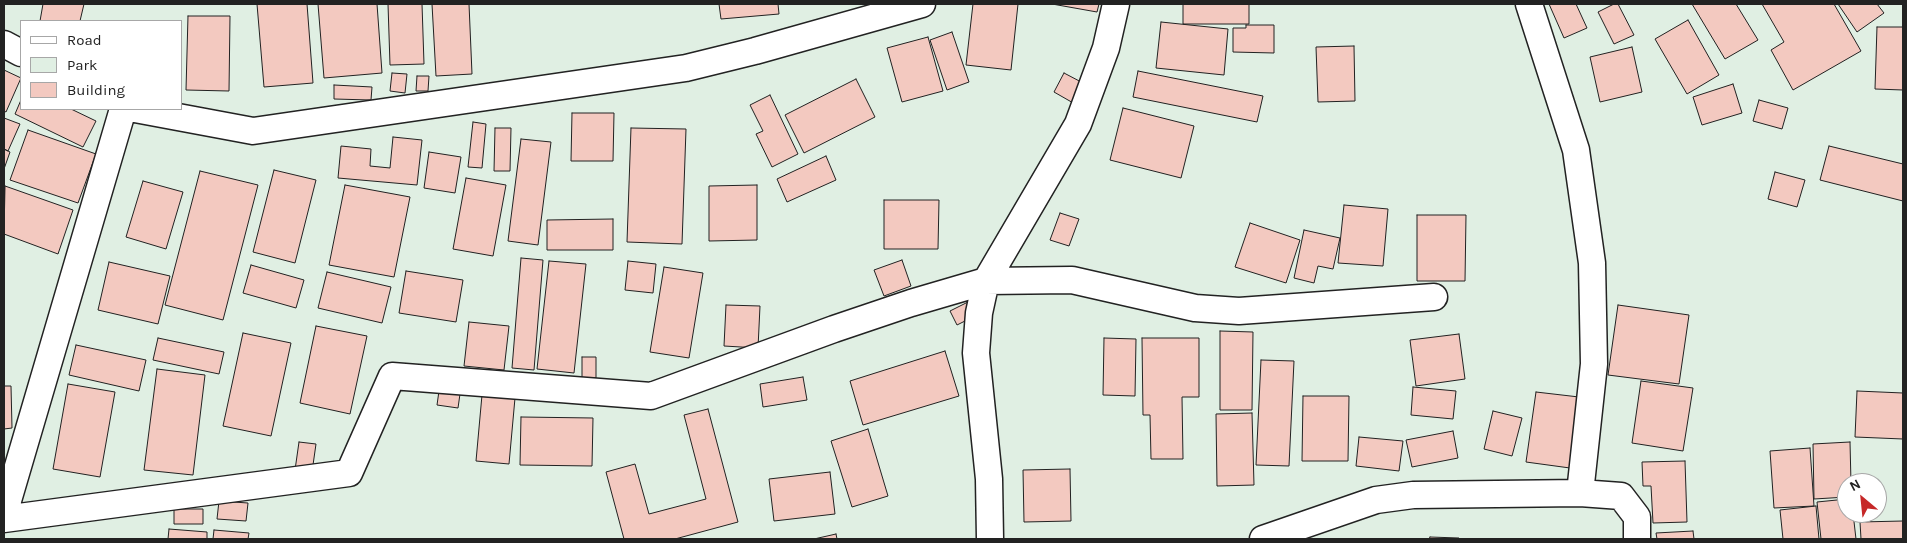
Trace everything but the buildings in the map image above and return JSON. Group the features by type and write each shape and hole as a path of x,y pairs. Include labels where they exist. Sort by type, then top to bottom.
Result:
{"street":[{"path":"140,110 253,131 686,68 922,4"},
{"path":"990,539 989,479 976,353 979,313 986,281 1078,124 1106,48 1116,4"},
{"path":"1529,4 1576,150 1592,263 1594,364 1580,493"},
{"path":"4,44 20,52"},
{"path":"4,514 123,110"},
{"path":"4,519 349,473 392,376 651,396 843,326 911,303 986,281 1072,280 1195,308 1239,311 1434,297"},
{"path":"1263,539 1376,500 1413,495 1580,493 1622,496 1637,517 1638,539"}],"green space":[{"path":"4,4 1903,4 1903,539 4,539"}]}
